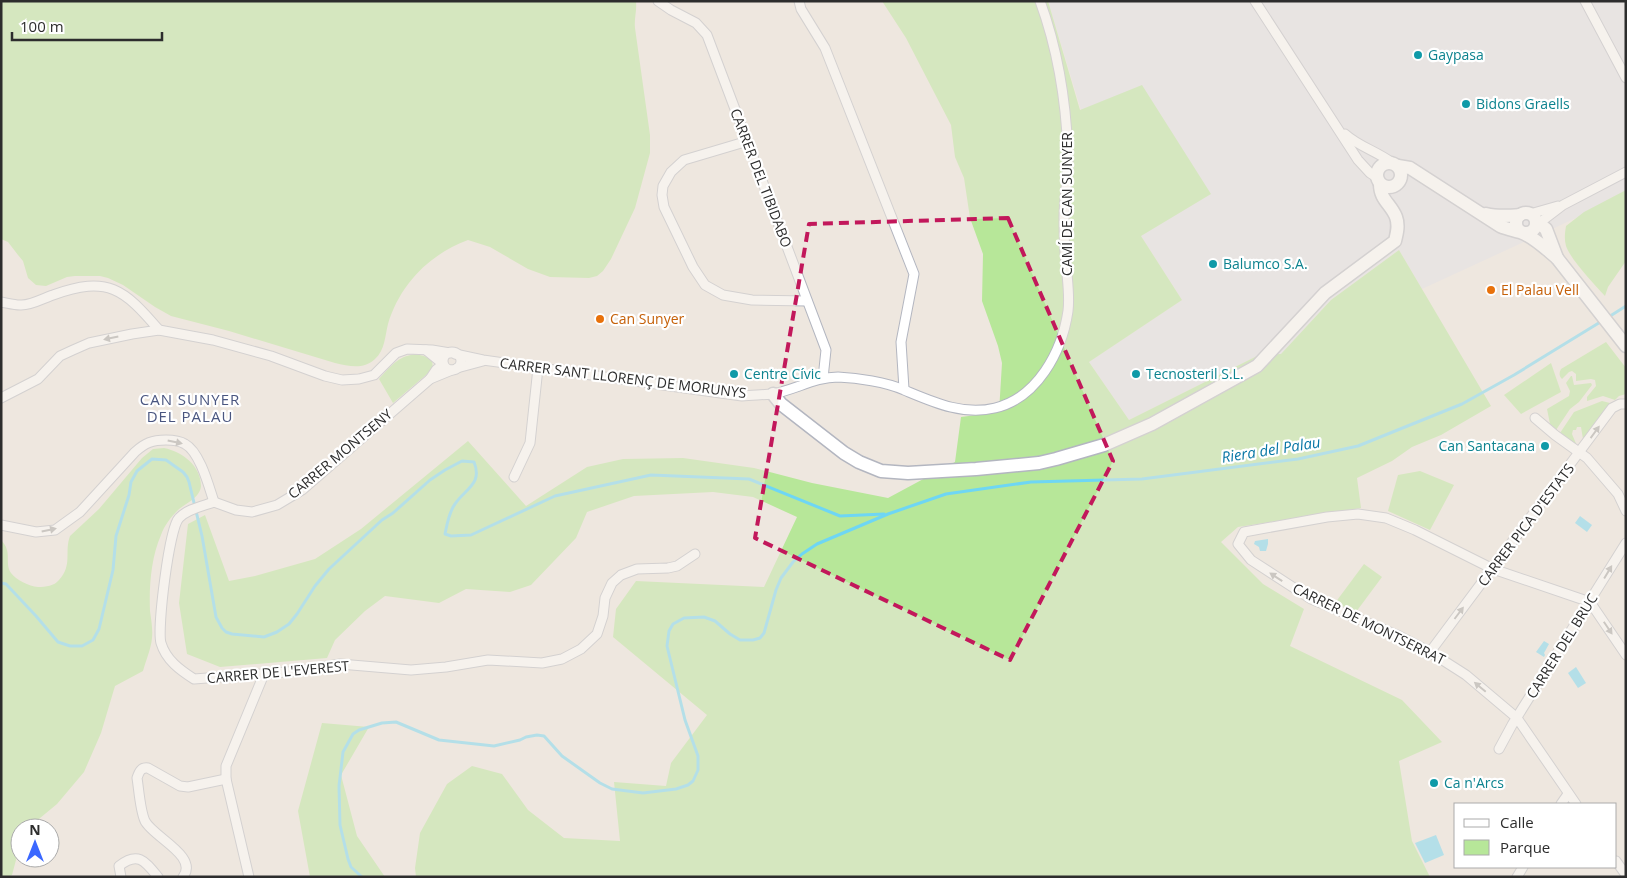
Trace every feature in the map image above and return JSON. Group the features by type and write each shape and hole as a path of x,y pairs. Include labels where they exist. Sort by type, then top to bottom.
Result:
{"street":[{"name":"CARRER DEL TIBIDABO","path":"658,1 696,23 707,35 826,350 823,378"},
{"path":"799,1 801,9 825,48 914,274 901,342 904,389"},
{"name":"CAMÍ DE CAN SUNYER","path":"996,408 1018,399 1041,377 1054,355 1068,311 1064,247 1064,199 1068,155 1066,116 1055,46 1040,1"},
{"path":"1255,1 1358,160 1370,173 1390,176 1410,175 1424,178 1476,212 1511,231 1530,233 1535,228 1533,220"},
{"path":"1585,1 1626,78"},
{"path":"1334,124 1352,141 1375,151 1390,176"},
{"path":"748,141 684,160 671,172 663,186 664,207 693,267 704,285 723,295 752,300 807,301"},
{"path":"1476,212 1533,220 1626,172"},
{"path":"773,394 781,404 844,453 859,462 881,471 908,473 1039,463 1104,445 1152,424 1257,366 1325,292 1395,241 1398,228 1396,217 1380,191 1390,176"},
{"path":"1557,258 1521,232 1516,224 1516,220 1533,220 1550,214 1563,205"},
{"path":"1533,220 1557,258 1626,346"},
{"path":"1,302 22,306 73,288 92,285 112,288 123,294 140,308 159,330"},
{"path":"1,398 38,380 60,356 89,343 159,330 213,340 271,356 325,376 342,380 359,379 374,375 396,353 407,349 432,350 453,353 460,360 455,369 446,368 426,350"},
{"path":"443,364 444,358 453,353"},
{"name":"CARRER SANT LLORENÇ DE MORUNYS","path":"453,353 483,360 742,396 773,394 823,378 838,377 869,380 904,389 942,406 976,410 996,408"},
{"name":"CARRER SANT LLORENÇ DE MORUNYS","path":"455,369 483,360"},
{"name":"CARRER MONTSENY","path":"430,380 436,370 443,364"},
{"path":"514,477 530,443 538,368"},
{"name":"CARRER MONTSENY","path":"214,502 236,510 252,512 277,505 302,490 430,380 455,369"},
{"name":"CARRER PICA D'ESTATS","path":"1430,652 1612,408 1620,404 1626,404"},
{"path":"1535,418 1587,458 1618,494 1626,511"},
{"path":"1,525 36,532 54,530 80,512 143,445 154,440 170,440 186,444 205,474 214,502"},
{"name":"CARRER DE L'EVEREST","path":"214,502 189,511 178,518 171,535 165,576 160,641 164,652 171,662 182,672 194,679 298,671 340,664 411,670 446,667 488,660 542,664 562,660 582,649 597,634 603,616 605,598 612,583 621,575 637,569 678,566 695,554"},
{"name":"CARRER DE MONTSERRAT","path":"1493,569 1416,530 1386,518 1358,514 1258,528 1244,532 1238,544 1251,560 1311,599 1396,635 1430,652 1466,675 1517,718 1575,803"},
{"name":"CARRER DEL BRUC","path":"1499,749 1626,543"},
{"path":"1493,569 1590,602 1626,655"},
{"path":"249,877 226,779 226,766 264,674"},
{"path":"183,877 187,870 181,855 151,830 144,820 138,778 140,770 145,767 148,768 180,786 188,787 226,779"},
{"path":"1563,803 1568,794"},
{"path":"121,877 119,866 127,860 137,858 144,861 158,877"},
{"path":"1617,862 1626,875"}],"highlighted area":[{"path":"1008,218 1113,461 1010,660 755,538 809,224"}],"shaded area":[{"path":"1048,1 1626,1 1626,195 1422,289 1399,250 1331,300 1281,354 1259,355 1129,420 1089,362 1182,300 1141,236 1081,110"}],"green space":[{"path":"1,1 636,1 635,28 650,135 650,153 635,208 611,259 603,271 597,276 589,278 550,277 528,269 490,247 468,240 441,253 418,272 400,296 393,309 381,351 375,359 361,366 335,363 229,331 171,316 123,285 100,276 67,277 46,286 36,285 28,278 23,261 8,242 1,239"},
{"path":"882,1 1048,1 1080,110 1142,85 1211,194 1141,236 1182,300 1089,362 1129,420 1259,355 1281,354 1331,300 1399,250 1491,406 1441,435 1412,447 1392,461 1357,478 1361,508 1238,527 1221,542 1263,584 1304,609 1290,646 1402,700 1442,742 1399,761 1412,841 1430,877 416,877 415,868 420,833 447,784 472,766 502,774 528,810 564,838 620,841 614,782 666,786 671,763 707,715 613,637 616,609 636,581 764,587 797,517 753,497 713,492 634,496 587,512 576,538 531,585 510,592 466,589 439,603 385,596 365,611 335,640 327,658 220,667 187,654 179,603 188,524 205,515 229,581 255,576 315,559 361,529 468,441 526,506 587,467 623,459 683,458 754,468 812,483 888,498 955,462 961,417 999,412 1002,363 982,301 983,254 970,218 964,178 955,157 951,125 906,38"},
{"path":"1626,190 1626,261 1608,287 1605,296 1583,272 1569,252 1565,241 1566,226 1584,212"},
{"path":"1606,342 1626,368 1626,394 1619,396 1615,400 1603,396 1587,401 1587,397 1596,386 1595,380 1576,381 1576,374 1572,371 1562,379 1560,372 1561,369"},
{"path":"415,354 432,360 433,369 393,403 379,379 403,357"},
{"path":"1551,363 1561,392 1521,414 1504,395"},
{"path":"1571,376 1574,385 1591,383 1592,385 1579,402 1570,409 1556,430 1550,424 1547,409 1569,396 1570,391 1566,383"},
{"path":"1602,401 1610,403 1583,439 1581,427 1573,430 1572,434 1577,446 1560,433 1574,412"},
{"path":"164,448 171,450 190,461 198,472 201,486 198,494 170,519 164,528 158,544 150,582 152,638 143,671 115,686 101,733 84,772 57,804 40,818 10,818 10,868 14,868 12,875 1,877 1,540 7,549 9,569 16,578 38,587 55,584 66,569 70,536 99,509 142,458 153,449"},
{"path":"1420,471 1454,485 1430,530 1388,511 1398,475"},
{"path":"1364,564 1382,577 1356,612 1335,603"},
{"path":"322,723 369,727 341,775 357,836 385,877 310,877 298,811"}],"water":[{"path":"1580,516 1592,525 1587,532 1575,523"},
{"path":"1268,539 1266,551 1260,551 1259,547 1254,544 1255,541"},
{"path":"1544,641 1549,644 1544,657 1536,652"},
{"path":"1576,667 1586,683 1578,688 1568,673"},
{"path":"1436,835 1444,855 1425,863 1415,843"}],"waterway":[{"name":"Riera del Palau","path":"1607,318 1626,306"},
{"path":"362,877 351,867 348,859 340,825 339,786 343,752 353,734 359,730 382,723 396,722 439,740 494,746 526,737 544,736 562,756 600,783 612,789 643,793 676,789 693,781 698,770 698,756 685,720 667,646 669,631 673,624 684,618 704,617 715,621 740,640 760,638 764,633 781,578 793,562 817,544 888,514 946,494 1031,482 1142,479 1298,459 1358,446 1462,404 1514,375 1602,321"},
{"path":"1,583 6,584 58,642 70,646 82,646 93,640 99,629 113,570 116,536 129,495 131,482 137,471 152,459 166,460 187,477 202,536 216,617 222,628 232,634 264,637 277,632 289,624 329,569 382,520 393,513 430,480 462,461 474,462 476,476 472,486 455,504 448,518 445,534 451,536 471,535 555,496 651,475 749,479 840,516 884,514"}],"place":[{"name":"Gaypasa","path":"1418,55"},
{"name":"Bidons Graells","path":"1466,104"},
{"name":"Balumco S.A.","path":"1213,264"},
{"name":"El Palau Vell","path":"1491,290"},
{"name":"Can Sunyer","path":"600,319"},
{"name":"Centre Cívic","path":"734,374"},
{"name":"Tecnosteril S.L.","path":"1136,374"},
{"name":"Can Santacana","path":"1545,446"},
{"name":"Ca n'Arcs","path":"1434,783"}],"district":[{"name":"CAN SUNYER DEL PALAU","path":"190,408"}]}
